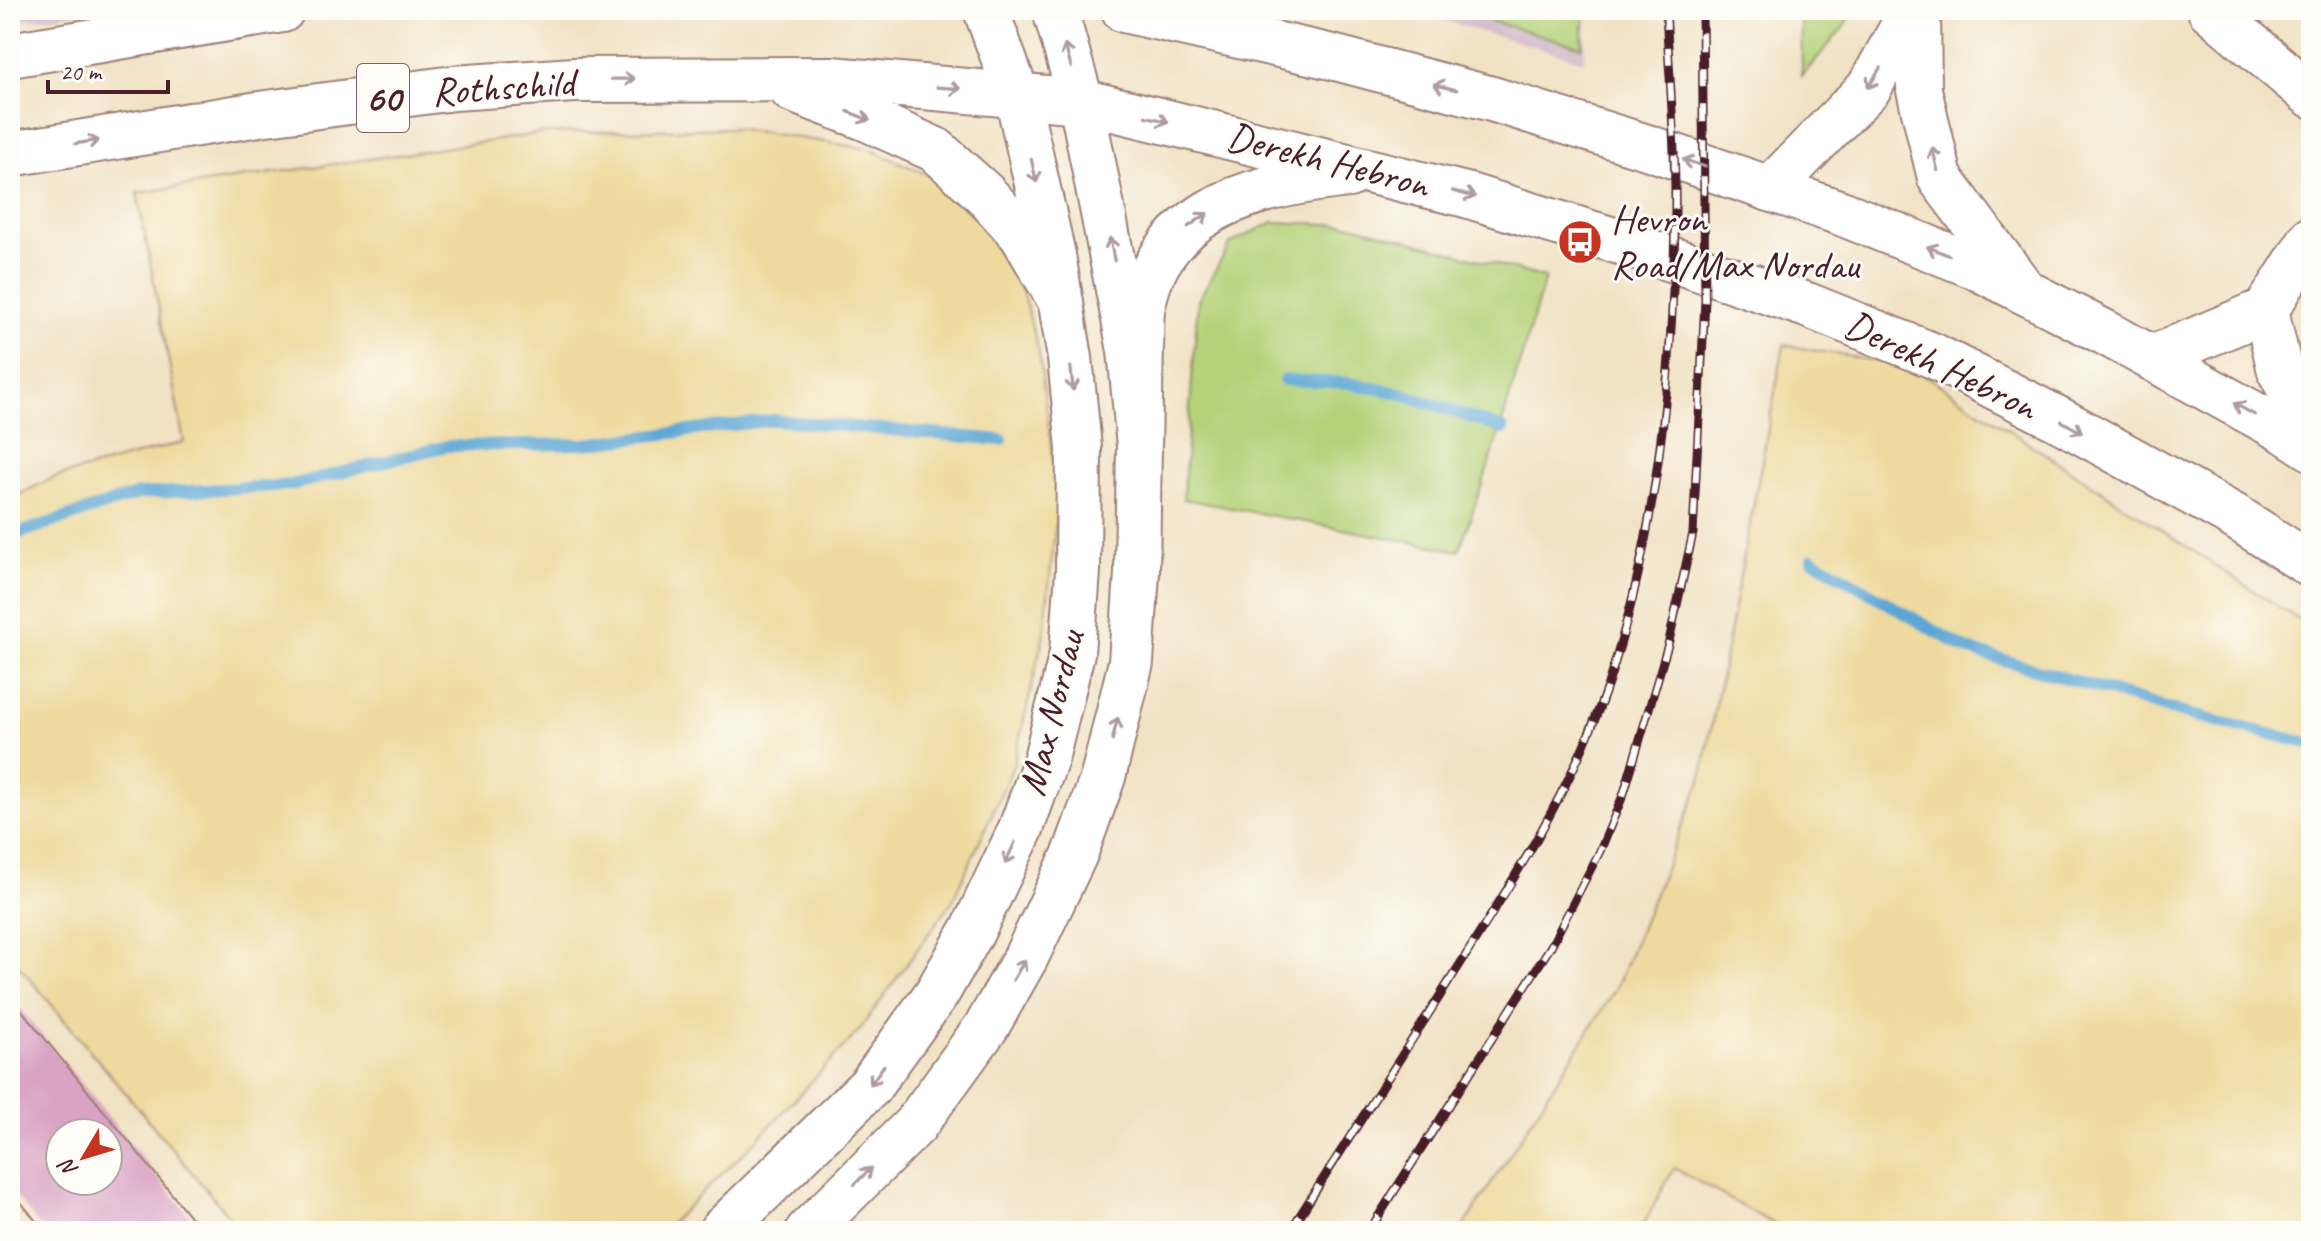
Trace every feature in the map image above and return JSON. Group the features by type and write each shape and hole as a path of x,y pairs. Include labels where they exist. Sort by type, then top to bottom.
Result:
{"main road":[{"path":"10,55 282,10"},
{"path":"986,10 1017,95"},
{"path":"1055,10 1081,101"},
{"path":"1124,10 1332,57 1492,99 1841,213 1974,266 2152,358 2311,448"},
{"path":"1242,10 1332,57"},
{"path":"1770,189 1869,88 1912,10"},
{"path":"1918,10 1919,90 1940,178 2025,292"},
{"path":"2210,10 2311,95"},
{"path":"760,78 863,117 936,150 985,194 1022,235 1061,302"},
{"name":"Derekh Hebron","path":"760,78 832,79 1081,101 1466,195 1620,242 1807,305 1934,356 2060,420 2234,516 2311,565"},
{"name":"Rothschild","path":"10,154 259,114 454,88 574,80 760,78"},
{"name":"Max Nordau","path":"721,1231 870,1086 937,993 973,930 1026,816 1046,759 1072,653 1078,571 1079,448 1061,302 1017,95"},
{"name":"Max Nordau","path":"808,1231 915,1125 987,1026 1026,957 1075,854 1103,777 1131,662 1137,573 1139,446 1130,350 1081,101"},
{"path":"1139,446 1142,306 1156,265 1177,235 1204,215 1246,194 1297,180 1376,172"},
{"path":"2152,358 2266,310 2311,239"},
{"path":"2266,310 2280,371 2311,431"}],"shaded area":[{"path":"10,10 104,10 10,22"},
{"path":"1407,10 1587,10 1584,61"}],"green space":[{"path":"1453,10 1584,10 1582,47"},
{"path":"1801,10 1853,10 1843,28 1802,76"},
{"path":"1273,222 1353,225 1545,278 1494,450 1459,551 1183,499 1198,300 1231,243"}],"sand":[{"path":"735,128 869,149 933,177 980,223 1022,291 1039,352 1058,501 1044,633 1013,767 953,900 858,1032 748,1149 662,1231 241,1231 10,955 10,499 53,478 184,442 137,193 545,133"},
{"path":"1784,345 1914,368 2311,628 2311,1231 1786,1231 1674,1168 1640,1231 1461,1231 1616,988 1701,781"}],"building":[{"path":"10,996 109,1117 44,1117 44,1197 124,1197 124,1136 202,1231 44,1231 10,1189"}],"waterway":[{"path":"1284,380 1348,383 1404,394 1503,429"},
{"path":"10,536 138,494 291,485 447,446 585,444 775,420 1002,440"},
{"path":"1812,559 1966,649 2187,714 2311,744"}],"railway":[{"path":"1290,1231 1517,873 1577,762 1608,684 1625,627 1651,509 1667,388 1675,183 1666,10"},
{"path":"1369,1231 1551,946 1600,851 1624,793 1669,641 1693,533 1705,300 1702,10"}],"place":[{"name":"Hevron Road/Max Nordau","path":"1580,242"}]}
